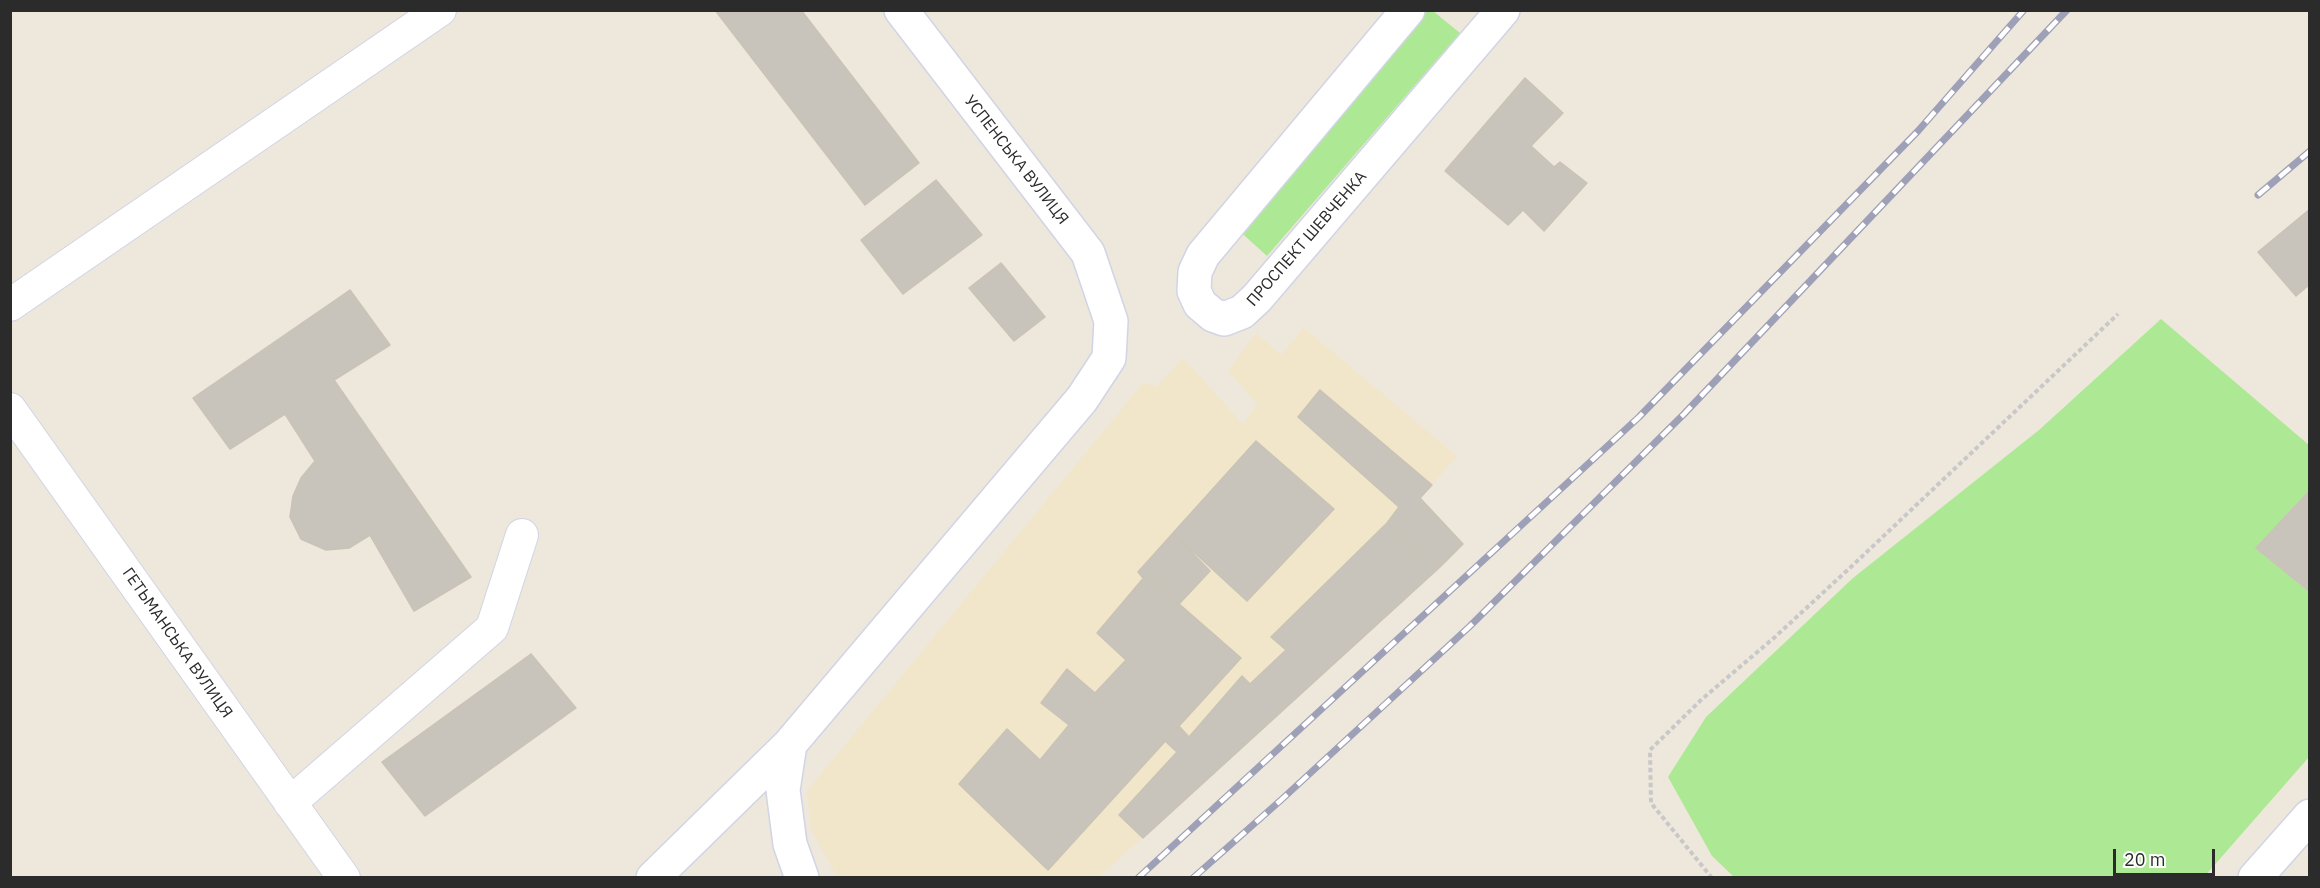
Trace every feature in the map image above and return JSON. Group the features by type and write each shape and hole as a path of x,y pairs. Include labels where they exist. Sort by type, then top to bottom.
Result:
{"main road":[{"name":"УСПЕНСЬКА ВУЛИЦЯ","path":"790,744 1082,399 1109,358 1111,321 1088,253 901,10"},
{"name":"ПРОСПЕКТ ШЕВЧЕНКА","path":"1408,10 1203,255 1195,272 1194,291 1200,304 1213,315 1224,319 1242,312 1257,298 1487,16"},
{"path":"653,878 790,744"},
{"path":"790,744 783,790 790,844 802,878"},
{"path":"2255,878 2310,816"}],"street":[{"path":"10,304 440,10"},
{"name":"ГЕТЬМАНСЬКА ВУЛИЦЯ","path":"10,410 344,878"},
{"path":"290,803 492,628 522,535"}],"path":[{"path":"1712,878 1651,803 1650,750 1701,700 1845,573 2118,314"}],"shaded area":[{"path":"1304,328 1457,456 1420,498 1463,544 1418,588 1099,877 837,877 811,830 807,791 1143,383 1156,387 1183,358 1243,424 1257,404 1228,371 1256,333 1281,355"}],"green space":[{"path":"1423,11 1433,11 1460,33 1267,256 1235,227"},
{"path":"2161,319 2309,445 2309,490 2256,548 2309,592 2309,757 2204,877 1734,877 1712,856 1668,777 1706,717 1853,578 2039,430"}],"building":[{"path":"715,10 801,10 919,163 865,205"},
{"path":"1525,78 1563,113 1531,146 1554,167 1560,162 1587,183 1544,231 1523,210 1508,225 1445,171"},
{"path":"936,180 982,235 903,294 861,240"},
{"path":"2310,209 2310,284 2296,296 2258,252"},
{"path":"1001,263 1045,317 1014,341 969,288"},
{"path":"350,290 390,345 334,380 471,577 414,611 370,535 349,548 326,550 301,539 290,517 293,496 301,478 315,461 285,414 230,449 193,398"},
{"path":"1320,390 1432,485 1420,498 1463,544 1440,567 1387,523 1399,507 1298,417"},
{"path":"1256,441 1334,509 1247,601 1173,533"},
{"path":"2310,490 2310,592 2256,548"},
{"path":"1387,523 1440,567 1143,838 1119,815 1177,752 1165,741 1179,726 1189,737 1242,676 1250,684 1286,650 1271,637"},
{"path":"1173,533 1210,571 1179,604 1146,575 1143,578 1138,572"},
{"path":"1146,575 1241,658 1048,870 959,784 1007,729 1040,760 1069,725 1041,703 1067,669 1095,693 1126,660 1097,633"},
{"path":"531,654 576,708 425,816 382,762"}],"railway":[{"path":"1138,878 1639,417 1918,131 2024,10"},
{"path":"1193,878 1469,627 1684,414 2067,10"},
{"path":"2258,195 2310,151"}]}
